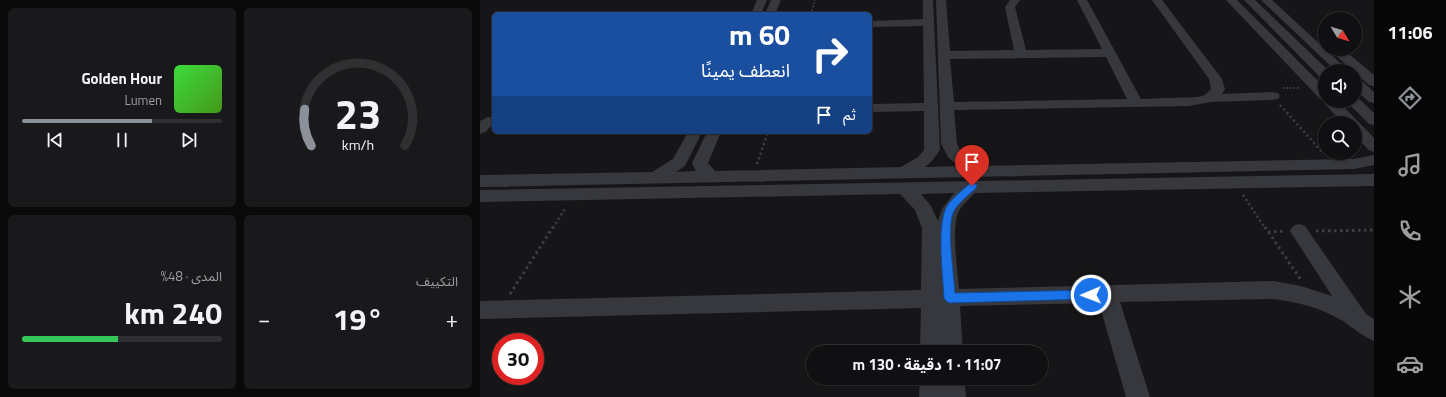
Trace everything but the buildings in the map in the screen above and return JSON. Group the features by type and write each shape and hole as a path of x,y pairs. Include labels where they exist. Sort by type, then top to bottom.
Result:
{"street":[{"path":"757,12 762,0"},
{"path":"771,12 776,0"},
{"path":"904,180 929,156 932,150 928,0"},
{"path":"941,0 949,144 955,156 976,179"},
{"path":"1015,0 1010,7 1021,54"},
{"path":"1082,0 1136,103"},
{"path":"1157,0 1215,78 1218,89 1211,98"},
{"path":"1231,0 1318,89"},
{"path":"1249,0 1318,67"},
{"path":"1266,0 1335,64"},
{"path":"1280,0 1318,33"},
{"path":"872,24 929,22"},
{"path":"944,55 1110,53"},
{"path":"1344,56 1374,82"},
{"path":"1362,88 1374,99"},
{"path":"947,106 1189,102 1202,101 1211,98 1273,96"},
{"path":"872,108 931,107"},
{"path":"1337,108 1344,116"},
{"path":"1360,108 1374,121"},
{"path":"655,178 679,162 694,134"},
{"path":"710,177 702,168 700,163 713,134"},
{"path":"1362,134 1374,147"},
{"path":"932,144 949,144"},
{"path":"932,345 940,298 939,228 952,207 976,179 1354,164 1374,160"},
{"path":"1354,164 1370,179"},
{"path":"480,181 752,176 785,183"},
{"path":"480,196 574,194 785,183 904,180 976,179 1233,181 1370,179"},
{"path":"904,180 928,216 939,228"},
{"path":"1299,231 1358,319"},
{"path":"480,310 1273,290 1292,291 1336,306 1358,319 1374,331"},
{"path":"1107,294 1138,397"},
{"path":"940,298 950,345"},
{"path":"931,385 932,397"},
{"path":"953,385 954,397"}],"path":[{"path":"811,12 815,0"},
{"path":"1273,96 1333,164"},
{"path":"752,176 767,134"},
{"path":"1233,181 1313,297"},
{"path":"500,310 574,194"},
{"path":"1268,232 1374,230"}],"route":[{"path":"972,186 959,198 947,216 946,228 949,298 1091,295"}]}
